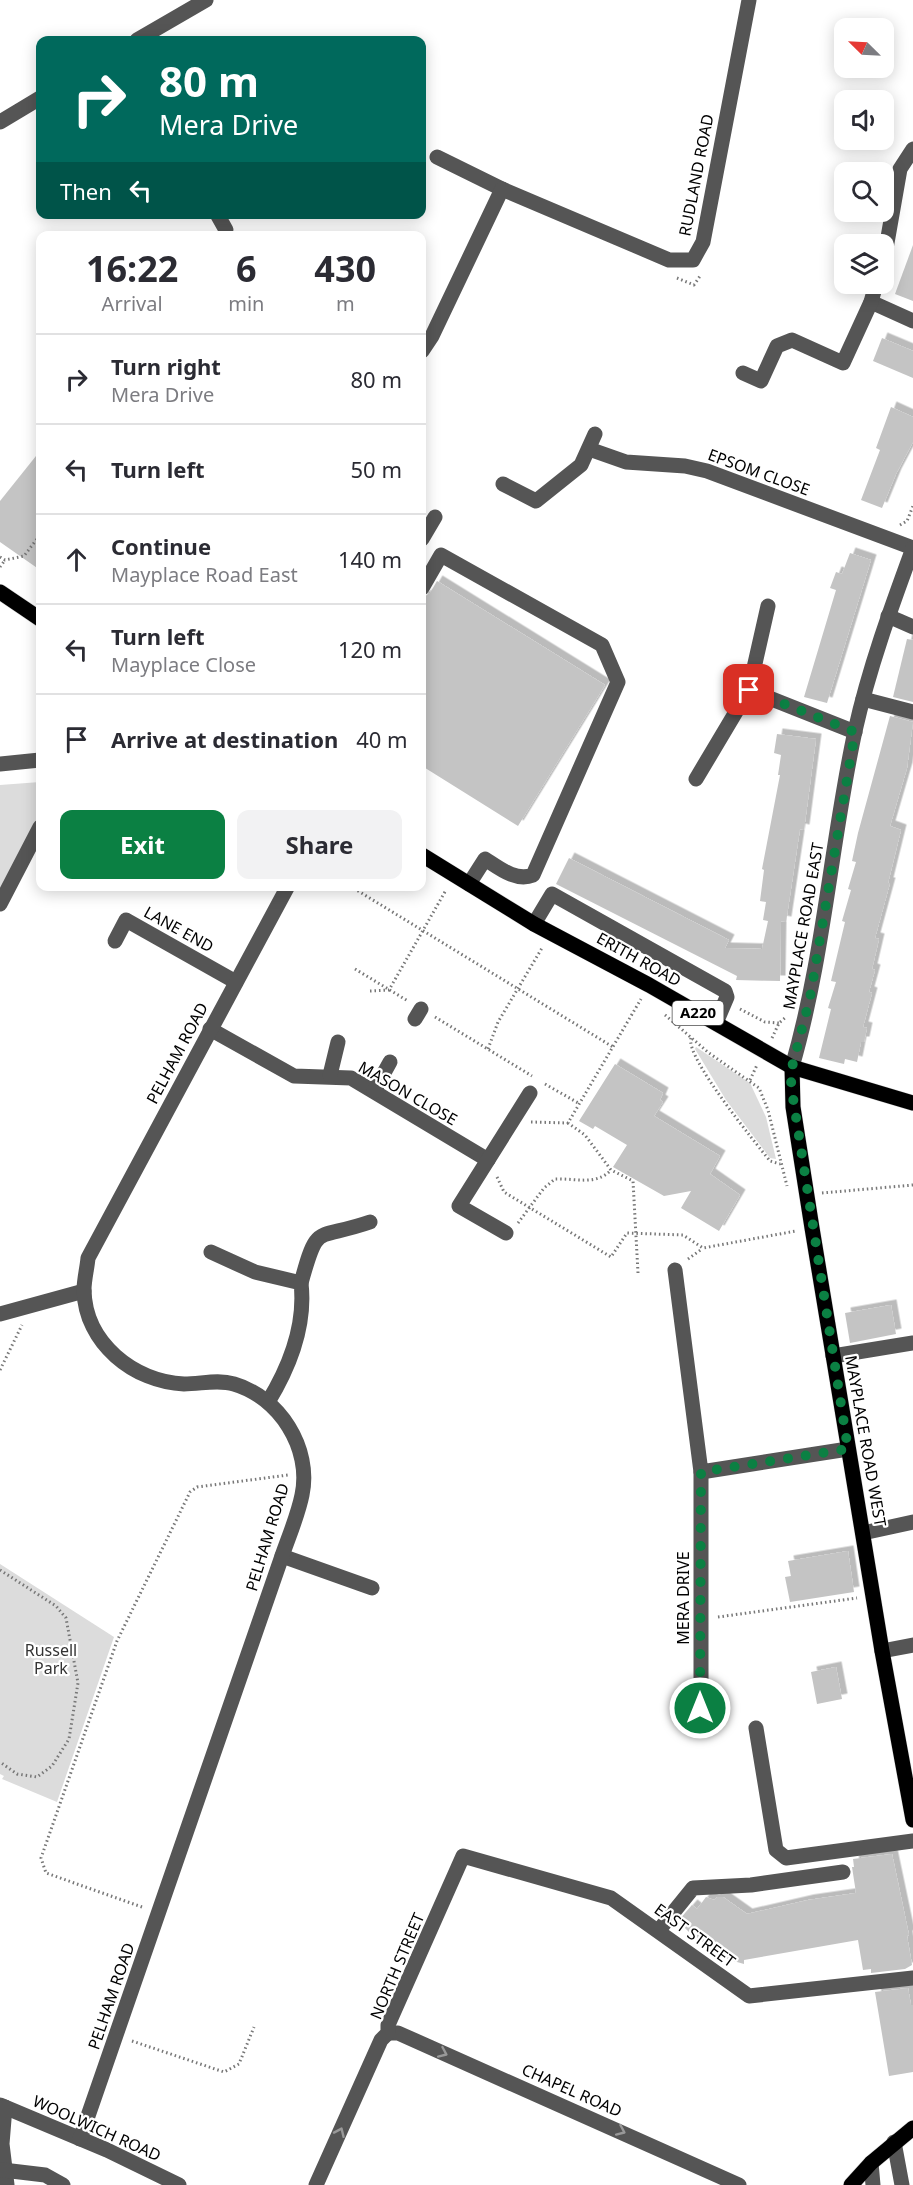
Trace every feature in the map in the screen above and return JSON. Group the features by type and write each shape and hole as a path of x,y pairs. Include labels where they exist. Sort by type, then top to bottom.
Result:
{"main road":[{"path":"0,592 36,616"},
{"name":"ERITH ROAD","path":"426,858 534,924 649,985 792,1067 913,1103"},
{"name":"MAYPLACE ROAD WEST","path":"792,1067 793,1107 808,1194 805,1230 833,1356 882,1651 913,1820"},
{"path":"851,2185 871,2163 913,2128"}],"street":[{"path":"144,36 206,0"},
{"name":"RUDLAND ROAD","path":"437,157 502,189 669,260 693,260 703,242 749,0"},
{"path":"0,122 36,100"},
{"path":"889,234 900,169 913,149"},
{"path":"426,345 502,189"},
{"path":"220,219 226,230"},
{"path":"742,373 761,381 777,346 792,340 843,363 873,294"},
{"path":"871,302 913,321"},
{"path":"503,484 534,502 581,465 595,434"},
{"name":"EPSOM CLOSE","path":"589,449 626,462 685,466 706,471 913,548"},
{"path":"426,532 435,516"},
{"name":"MAYPLACE ROAD EAST","path":"792,1067 810,998 855,732 888,616 913,548"},
{"path":"426,581 441,555 602,645 618,682 533,875 525,878 513,876 485,860 469,884"},
{"path":"696,779 749,690 768,606"},
{"path":"888,616 913,627"},
{"path":"749,690 855,732"},
{"path":"863,699 913,711"},
{"path":"0,764 36,760"},
{"path":"0,904 36,835"},
{"name":"PELHAM ROAD","path":"80,2139 282,1556 302,1494 303,1473 298,1449 287,1423 268,1402 234,1384 216,1382 184,1384 156,1379 135,1371 105,1346 91,1320 84,1291 88,1258 285,891"},
{"path":"534,924 552,894 725,991 727,997 716,1023"},
{"name":"LANE END","path":"115,941 126,920 236,982"},
{"name":"MASON CLOSE","path":"210,1029 294,1076 311,1078 330,1075 351,1078 488,1160"},
{"path":"330,1075 338,1042"},
{"path":"374,1091 390,1062"},
{"path":"506,1233 459,1206 530,1093"},
{"path":"268,1402 283,1377 294,1350 303,1303 301,1283 312,1243 321,1235 370,1222"},
{"path":"211,1252 255,1272 301,1283"},
{"name":"MERA DRIVE","path":"675,1270 701,1472 700,1708 691,1722"},
{"path":"0,1314 84,1291"},
{"path":"833,1356 913,1343"},
{"path":"701,1472 848,1449"},
{"path":"863,1533 913,1522"},
{"path":"282,1556 372,1588"},
{"path":"882,1651 913,1646"},
{"path":"756,1728 776,1850 780,1855 786,1858 913,1841"},
{"name":"EAST STREET","path":"463,1857 611,1898 749,1996 913,1978"},
{"name":"NORTH STREET","path":"316,2185 381,2040 388,2033 388,2025 463,1857"},
{"path":"659,1930 693,1888 752,1885 843,1872"},
{"name":"CHAPEL ROAD","path":"388,2033 398,2033 739,2185"},
{"path":"2,2106 5,2178 45,2175 63,2185"},
{"name":"WOOLWICH ROAD","path":"2,2106 80,2139 178,2185"},
{"path":"894,2142 902,2185"},
{"path":"871,2163 873,2185"}],"path":[{"path":"671,275 694,285 701,272"},
{"path":"0,567 5,560 24,556 36,540"},
{"path":"0,556 5,560"},
{"path":"389,990 421,931 455,876"},
{"path":"437,886 455,897"},
{"path":"358,891 613,1047"},
{"path":"488,1049 498,1022 551,933"},
{"path":"536,945 552,954"},
{"path":"355,969 389,990 418,1014 488,1049 580,1104"},
{"path":"568,1123 649,985"},
{"path":"370,991 389,990"},
{"path":"631,994 645,1002"},
{"path":"662,1013 691,1038 759,1088 768,1110 787,1187"},
{"path":"691,1038 692,1050 723,1101 770,1161 780,1164"},
{"path":"512,1121 568,1123 585,1135 611,1170 633,1181 638,1273"},
{"path":"778,1153 783,1152"},
{"path":"488,1160 504,1192 611,1257 627,1233 682,1235 703,1248 805,1230"},
{"path":"506,1233 525,1216 544,1188 555,1179 595,1181 604,1177 611,1170"},
{"path":"808,1194 913,1185"},
{"path":"795,1220 805,1230"},
{"path":"0,1370 33,1305"},
{"path":"158,1913 46,1873 41,1858 117,1641 190,1492 197,1487 303,1473"},
{"path":"0,1570 56,1606 66,1618 78,1683 69,1739 52,1766 37,1777 16,1774 0,1762"},
{"path":"701,1619 874,1596"},
{"path":"117,2035 224,2072 239,2064 254,2027"}],"green space":[{"path":"36,782 36,821 0,891 0,785"},
{"path":"696,1047 750,1083 766,1117 776,1159 770,1158 726,1100 695,1049"},
{"name":"Russell Park","path":"0,1564 114,1637 57,1802 2,1779 4,1776 0,1774"}],"building":[{"path":"913,245 913,301 895,294"},
{"path":"882,338 913,351 913,378 873,361"},
{"path":"891,407 913,417 913,442 882,508 861,500 880,450 876,448"},
{"path":"36,456 36,567 0,542 0,501"},
{"path":"850,553 871,560 827,703 804,697 836,590 830,588 836,572 842,574"},
{"path":"437,581 605,685 518,826 426,768 426,596"},
{"path":"907,639 913,640 913,702 893,697"},
{"path":"890,716 913,722 907,768 890,826 901,830 875,938 879,939 872,969 875,970 869,992 872,993 863,1027 867,1028 864,1042 861,1042 857,1062 845,1059 844,1064 819,1058 831,1009 828,1008 836,982 831,981 845,922 842,921 851,890 848,889 856,862 852,861"},
{"path":"777,734 816,739 804,830 800,829 786,922 781,921 780,981 736,980 737,976 556,884 569,858 729,940 725,948 762,949 768,921 763,920 766,902 760,901 764,870 762,869 780,775 778,775 781,755 774,753"},
{"path":"615,1064 663,1093 660,1100 663,1102 654,1116 720,1156 710,1174 740,1195 719,1231 681,1208 691,1191 664,1196 613,1167 627,1145 595,1126 593,1129 579,1121"},
{"path":"891,1305 896,1334 850,1343 845,1313"},
{"path":"848,1551 854,1592 790,1602 785,1577 791,1576 788,1561"},
{"path":"836,1667 842,1699 817,1704 811,1672"},
{"path":"892,1854 909,1935 907,1936 912,1965 905,1969 871,1973 871,1969 863,1970 858,1940 744,1960 744,1964 723,1958 690,1933 684,1927 686,1925 679,1920 692,1905 697,1909 706,1897 714,1900 717,1897 723,1897 747,1914 808,1900 856,1893 853,1859"},
{"path":"908,1988 911,2005 913,2005 913,2072 889,2076 875,1992"}],"route":[{"path":"700,1708 701,1472 848,1449 791,1085 792,1067 810,998 855,732 749,690"}]}
